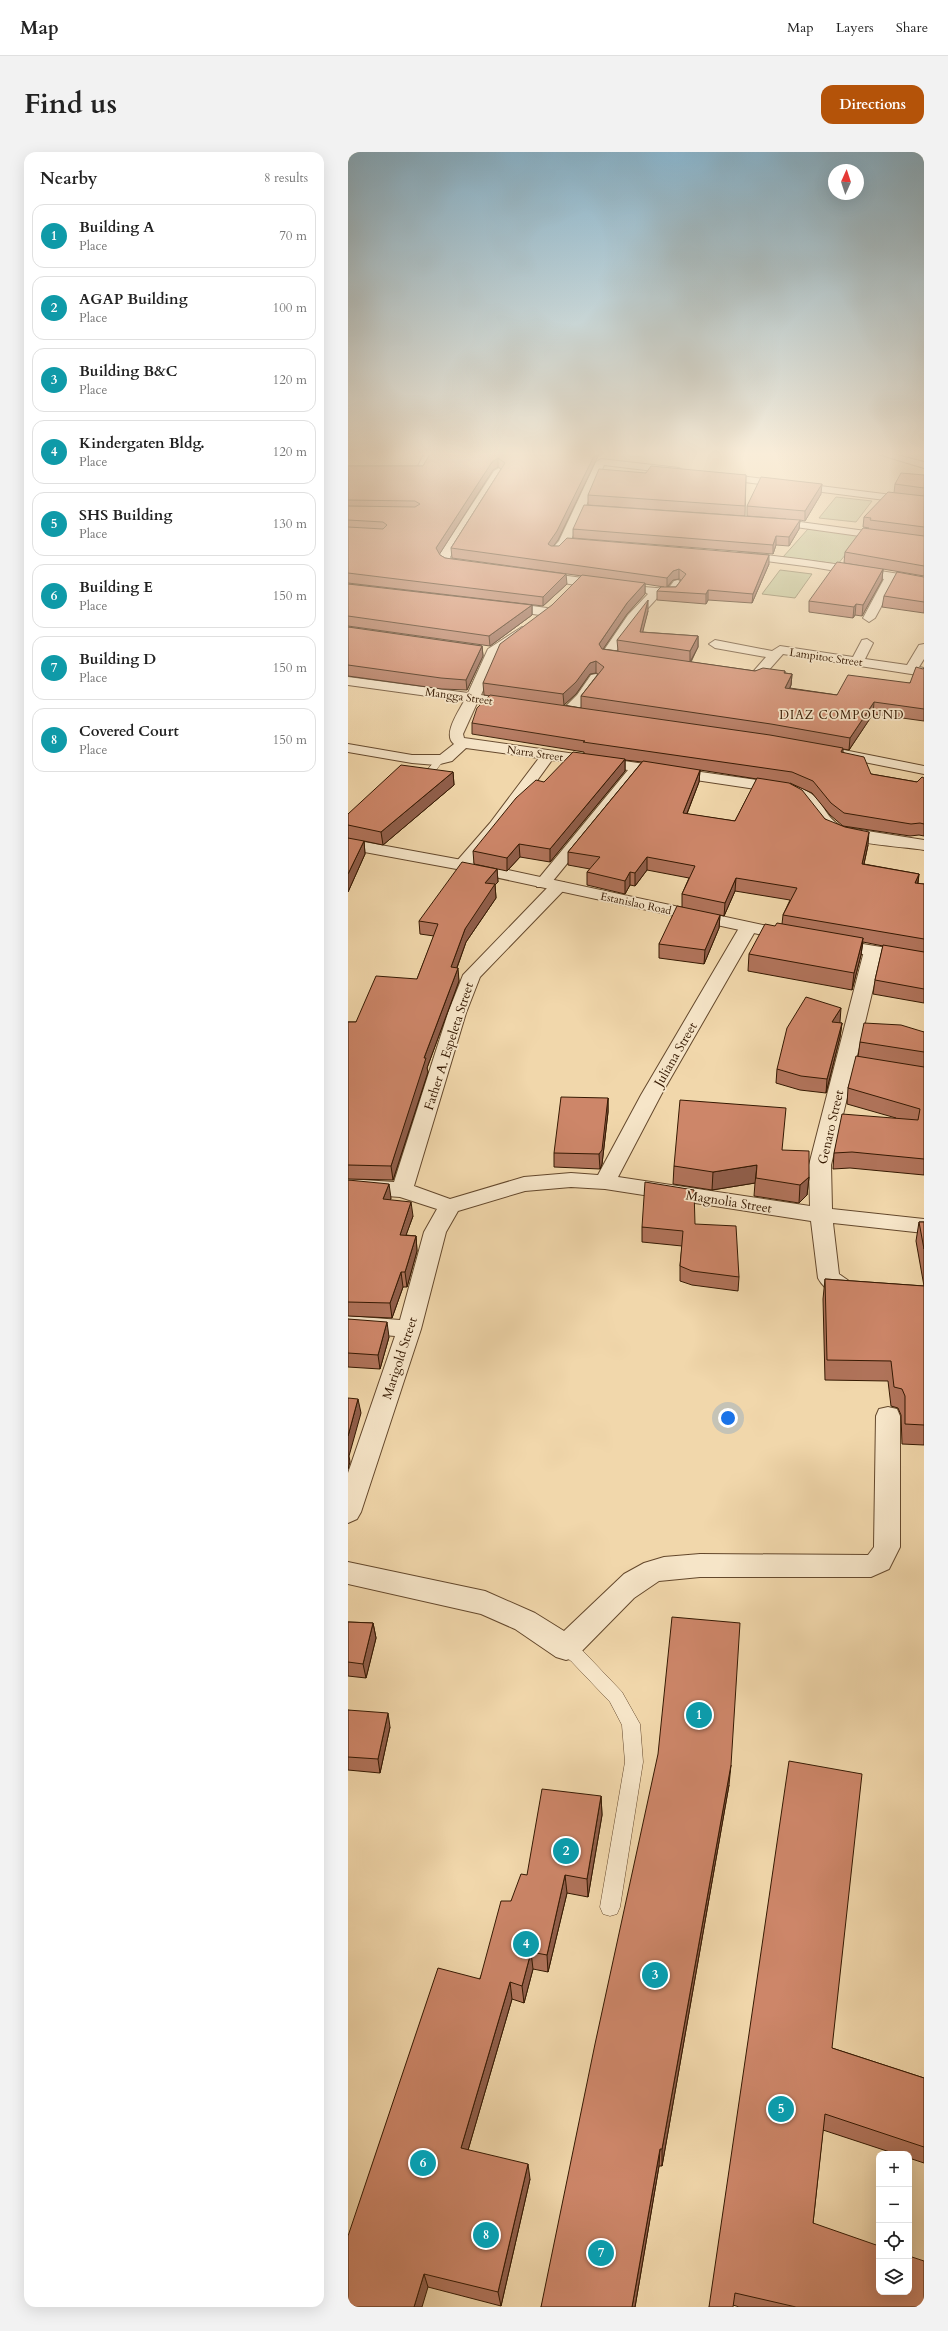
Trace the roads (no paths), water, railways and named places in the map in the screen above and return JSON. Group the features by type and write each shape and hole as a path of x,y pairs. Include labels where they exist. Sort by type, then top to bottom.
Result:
{"street":[{"path":"446,555 444,557 446,562 484,568"},
{"path":"739,555 812,563 924,582"},
{"path":"529,574 617,586"},
{"path":"870,618 892,576"},
{"path":"348,748 440,760 446,758 463,743 458,740 456,734 474,698 493,652 556,604 578,581"},
{"path":"633,588 671,593 678,584"},
{"path":"646,662 607,656 632,618 657,591"},
{"path":"493,605 556,604"},
{"path":"857,661 867,643"},
{"path":"715,644 775,655"},
{"path":"917,671 924,648"},
{"path":"478,650 493,652"},
{"name":"Lampitoc Street","path":"724,673 755,677 780,650 917,671"},
{"path":"568,712 582,698 596,678"},
{"name":"Mangga Street","path":"348,681 505,702"},
{"path":"552,709 583,714"},
{"name":"Narra Street","path":"463,743 640,766 791,790 811,800 825,824 832,830 845,834 924,845"},
{"path":"820,750 924,770"},
{"path":"462,865 496,826 549,754"},
{"name":"Father A. Espeleta Street","path":"402,1190 457,1013 472,975 551,884 626,780 640,766"},
{"name":"Estanislao Road","path":"348,844 462,865 748,928 924,959"},
{"name":"Juliana Street","path":"605,1182 651,1095 748,928"},
{"name":"Genaro Street","path":"851,1294 829,1278 821,1215 820,1165 853,1064 873,951"},
{"name":"Magnolia Street","path":"450,1206 524,1184 571,1180 605,1182 821,1215 924,1226"},
{"path":"348,1186 402,1190 450,1206"},
{"name":"Marigold Street","path":"348,1512 409,1329 435,1232 450,1206"},
{"path":"348,1324 409,1329"},
{"path":"348,1573 485,1602 525,1621 566,1648 631,1584 645,1574 682,1566 871,1566 880,1562 884,1557 887,1548 888,1416"}],"lane":[{"path":"429,773 440,760"},
{"path":"566,1648 577,1656 616,1697 631,1724 634,1762 610,1908"}],"place":[{"name":"Building A","path":"699,1715"},
{"name":"AGAP Building","path":"566,1851"},
{"name":"Kindergaten Bldg.","path":"526,1944"},
{"name":"Building B&C","path":"655,1975"},
{"name":"SHS Building","path":"781,2109"},
{"name":"Building E","path":"423,2163"},
{"name":"Covered Court","path":"486,2235"},
{"name":"Building D","path":"601,2253"}],"district":[{"name":"DIAZ COMPOUND","path":"842,715"}]}
